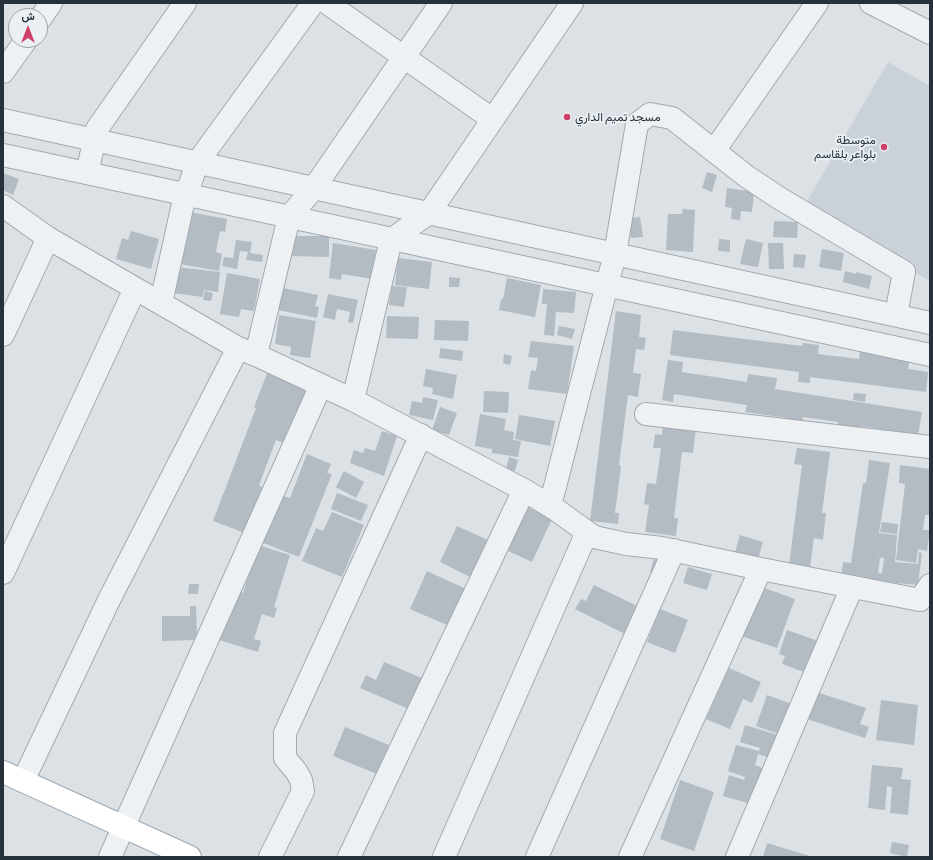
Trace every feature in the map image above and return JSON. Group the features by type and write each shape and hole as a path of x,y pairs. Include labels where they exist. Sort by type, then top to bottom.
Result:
{"main road":[{"path":"3,772 190,857"}],"street":[{"path":"87,173 97,129 185,3"},
{"path":"161,303 182,208 198,163 313,3"},
{"path":"327,3 492,119"},
{"path":"23,781 109,600 247,352 289,217 314,188 442,3"},
{"path":"353,400 391,240 429,213 572,3"},
{"path":"714,151 817,3"},
{"path":"871,3 930,33"},
{"path":"3,72 20,48"},
{"path":"550,506 615,254 637,124 650,114 672,118 746,176 779,198 904,272 896,315"},
{"path":"3,120 930,323"},
{"path":"3,155 391,240 930,355"},
{"path":"3,206 48,238 247,352 353,400 524,490 550,506 594,538 619,543 674,550 761,569 920,600 930,585"},
{"path":"3,335 48,238"},
{"path":"3,573 135,289"},
{"path":"110,857 321,385"},
{"path":"646,414 930,447"},
{"path":"270,857 303,790 301,780 296,771 285,758 285,733 421,435"},
{"path":"349,857 524,490"},
{"path":"444,857 587,532"},
{"path":"537,857 674,550"},
{"path":"630,857 761,569"},
{"path":"737,857 852,587"}],"shaded area":[{"name":"متوسطة بلواعر بلقاسم","path":"888,62 930,86 930,281 803,208"}],"building":[{"path":"707,172 717,175 712,192 702,188"},
{"path":"3,173 19,179 13,195 3,190"},
{"path":"727,188 754,192 752,212 741,211 740,220 731,219 732,208 725,207"},
{"path":"683,209 695,210 693,252 666,250 668,214 682,214"},
{"path":"189,212 227,219 225,232 220,231 216,252 222,254 219,271 180,264"},
{"path":"640,217 643,237 631,238 628,218"},
{"path":"774,221 798,222 797,238 773,237"},
{"path":"131,231 159,239 151,269 116,259 122,238 128,240"},
{"path":"292,236 329,236 329,257 291,256"},
{"path":"719,239 730,240 730,252 718,251"},
{"path":"746,239 763,243 758,267 740,264"},
{"path":"236,240 252,242 250,253 263,255 262,262 246,260 248,252 240,251 237,269 222,266 224,257 233,258"},
{"path":"333,243 376,250 372,279 342,274 341,280 329,278"},
{"path":"768,243 783,243 784,269 769,269"},
{"path":"822,249 844,253 841,271 819,267"},
{"path":"794,254 806,255 804,268 793,267"},
{"path":"398,258 432,262 429,289 395,285"},
{"path":"176,267 220,272 218,292 204,290 203,297 173,293"},
{"path":"845,271 872,276 869,289 843,282"},
{"path":"227,273 260,279 254,311 241,309 239,317 220,314"},
{"path":"449,277 460,278 459,287 449,287"},
{"path":"507,278 541,285 535,317 499,310 501,299 503,299"},
{"path":"392,286 407,287 404,307 389,305"},
{"path":"283,288 318,295 315,306 319,307 317,318 278,310"},
{"path":"543,289 576,292 574,313 556,312 554,336 544,335 547,304 542,304"},
{"path":"205,291 213,293 211,301 203,300"},
{"path":"328,294 358,300 353,323 348,322 350,312 337,309 335,320 323,317"},
{"path":"616,311 641,315 639,337 646,338 644,350 636,349 633,373 641,374 638,397 628,395 619,465 621,466 615,513 619,513 618,524 590,521"},
{"path":"279,315 316,321 310,358 290,355 291,347 275,344"},
{"path":"387,316 419,317 418,339 386,338"},
{"path":"435,320 469,321 468,341 434,340"},
{"path":"559,326 575,329 572,339 557,335"},
{"path":"673,330 802,346 803,343 819,345 818,354 859,359 860,352 910,358 908,369 928,372 926,392 810,377 810,383 798,382 799,372 670,355"},
{"path":"531,341 574,346 567,394 528,389 531,370 536,371 538,358 528,357"},
{"path":"440,348 463,351 462,361 439,358"},
{"path":"504,354 512,356 510,365 503,363"},
{"path":"668,360 683,362 682,372 747,382 748,374 777,378 775,389 922,412 918,435 860,426 859,433 837,430 838,422 803,417 802,423 787,421 787,418 745,412 747,405 674,394 673,402 662,400"},
{"path":"426,369 457,375 453,399 432,394 433,388 423,386"},
{"path":"268,371 308,387 286,444 276,440 259,485 262,487 245,533 213,521 256,408 254,407"},
{"path":"484,391 509,392 508,413 483,412"},
{"path":"854,393 866,394 865,402 853,400"},
{"path":"423,397 438,400 433,420 409,415 412,401 422,403"},
{"path":"440,407 457,413 449,435 432,430"},
{"path":"480,414 506,419 504,430 514,432 513,440 521,441 518,457 492,453 492,449 475,446"},
{"path":"519,415 555,421 550,446 515,439"},
{"path":"663,424 696,428 693,453 682,452 674,518 678,518 676,536 645,532 649,505 644,504 647,483 656,484 661,448 653,448 655,434 662,435"},
{"path":"382,431 397,436 384,476 350,463 354,450 363,453 365,448 375,451"},
{"path":"797,448 830,452 822,513 826,513 823,540 814,538 810,568 789,565 802,465 794,464"},
{"path":"307,454 331,464 327,473 332,474 299,557 261,542 280,495 290,498"},
{"path":"509,457 518,460 515,471 506,469"},
{"path":"869,460 890,463 879,533 897,535 895,562 918,564 919,552 922,553 918,585 841,576 843,562 851,563 863,483 866,483","holes":["876,557 884,558 882,573 878,573 880,558"]},
{"path":"900,465 930,469 930,515 925,515 923,530 930,530 927,551 918,549 916,563 896,560 905,484 899,483"},
{"path":"344,471 364,482 356,498 336,487"},
{"path":"337,493 368,505 361,521 331,509"},
{"path":"525,506 552,519 532,562 504,549"},
{"path":"332,512 364,525 342,577 302,561 316,528 323,531"},
{"path":"882,522 898,524 897,534 880,532"},
{"path":"457,526 492,542 474,579 440,562"},
{"path":"740,535 763,542 758,559 735,552"},
{"path":"258,545 290,555 274,607 277,608 274,618 262,614 254,639 261,641 258,652 219,640 235,590 243,593"},
{"path":"654,559 665,562 661,575 650,572"},
{"path":"688,567 712,574 707,590 683,583"},
{"path":"427,571 466,589 449,626 410,609"},
{"path":"189,584 199,584 198,594 188,594"},
{"path":"594,585 639,607 625,634 575,609 581,599 586,601"},
{"path":"759,586 795,599 777,648 741,636"},
{"path":"190,606 196,606 197,640 162,641 162,616 190,616"},
{"path":"660,609 688,620 675,653 647,642"},
{"path":"787,630 821,642 809,674 782,664 785,656 779,654"},
{"path":"384,662 424,679 411,710 360,688 366,675 376,680"},
{"path":"729,668 761,682 752,703 743,699 730,729 706,719"},
{"path":"816,692 866,708 860,724 869,727 865,738 807,719"},
{"path":"767,695 792,704 781,735 756,726"},
{"path":"881,700 918,705 914,745 876,740"},
{"path":"745,725 781,736 774,759 758,754 755,765 765,769 754,805 723,796 729,775 744,780 745,777 728,771 736,745 759,751 760,748 740,742"},
{"path":"345,727 389,745 377,774 333,756"},
{"path":"872,765 903,768 901,779 911,780 908,815 890,813 892,787 887,786 885,810 868,808"},
{"path":"680,780 714,792 694,851 660,839"},
{"path":"892,842 909,845 907,857 890,853"},
{"path":"767,843 813,857 763,857"}],"place":[{"name":"مسجد تميم الداري","path":"567,117"},
{"name":"متوسطة بلواعر بلقاسم","path":"884,147"}]}
